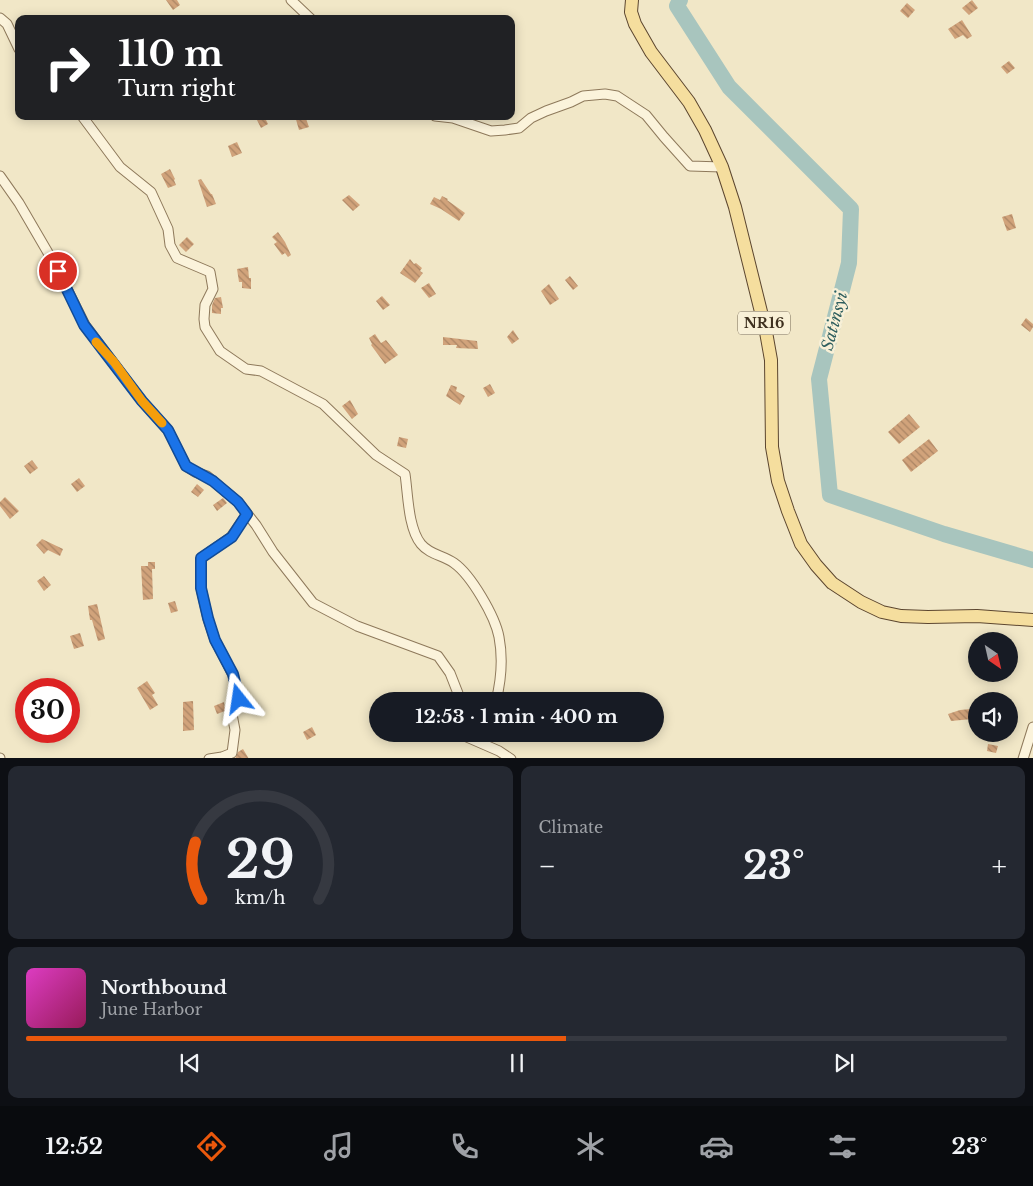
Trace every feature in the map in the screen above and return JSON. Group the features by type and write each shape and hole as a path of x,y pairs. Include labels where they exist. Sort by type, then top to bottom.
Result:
{"main road":[{"name":"NR16","path":"632,0 631,12 635,24 651,52 689,102 706,130 722,167 735,207 766,332 771,360 772,447 783,496 801,544 832,583 861,602 882,612 901,616 977,616 1033,620"}],"street":[{"path":"291,0 307,15"},
{"path":"0,18 7,24 15,41"},
{"path":"459,120 491,131 519,128 531,118 583,96 605,94 617,96 646,115 690,166 722,167"},
{"path":"85,120 120,167 151,192 168,230 170,245 177,258 210,272 213,289 205,305 205,327 220,350 246,368 261,370 323,404 376,455 405,474 411,520 420,543 431,554 454,563 471,579 499,636 502,668 498,692"},
{"path":"0,176 19,203 54,263 84,325 142,401 168,430 186,466 213,481 238,502 256,524 273,552 313,603 358,626 438,656 450,672 458,692"},
{"path":"209,758 222,757 232,753 235,730 231,709 239,699 233,674 215,640 208,618 201,588 201,558 232,537 247,514"},
{"path":"1023,758 1033,727"},
{"path":"481,743 511,758"}],"building":[{"path":"166,0 177,0 180,5 173,10"},
{"path":"972,0 978,8 969,15 962,8"},
{"path":"907,3 915,10 908,18 900,11"},
{"path":"962,20 972,36 967,39 963,35 955,39 948,29"},
{"path":"1009,61 1015,68 1007,74 1001,67"},
{"path":"257,120 266,120 268,124 261,128"},
{"path":"296,120 306,120 309,127 299,130"},
{"path":"237,142 242,153 232,157 228,146"},
{"path":"170,169 176,185 168,188 161,174"},
{"path":"201,179 212,194 216,204 207,207 198,180"},
{"path":"349,195 360,205 353,211 342,200"},
{"path":"442,196 465,213 459,221 430,204 434,197 440,200"},
{"path":"1012,214 1016,228 1007,231 1002,217"},
{"path":"278,232 291,255 288,257 285,253 282,255 274,244 277,242 272,237"},
{"path":"187,237 194,244 186,252 179,245"},
{"path":"410,259 414,264 416,263 422,268 420,271 423,273 415,283 400,273"},
{"path":"248,267 251,289 242,288 242,282 239,282 237,269"},
{"path":"570,276 578,286 573,290 565,280"},
{"path":"429,283 436,294 429,298 421,288"},
{"path":"549,284 559,299 550,305 541,291"},
{"path":"382,296 390,305 383,310 376,301"},
{"path":"221,297 223,308 221,308 221,314 212,313 212,305 215,298"},
{"path":"1026,318 1033,324 1030,332 1021,325"},
{"path":"513,330 519,339 512,344 507,337"},
{"path":"375,334 381,343 386,340 398,355 385,364 371,345 369,338"},
{"path":"443,337 477,341 478,349 456,348 457,345 443,345"},
{"path":"490,384 495,393 488,397 483,388"},
{"path":"451,385 457,387 456,391 465,396 460,405 446,396"},
{"path":"350,400 358,414 352,419 342,406"},
{"path":"909,414 920,427 899,444 888,432"},
{"path":"399,437 408,439 406,448 397,446"},
{"path":"929,439 938,451 911,472 902,460"},
{"path":"32,460 38,468 30,474 24,466"},
{"path":"79,478 85,486 77,492 71,484"},
{"path":"197,484 204,490 198,497 191,492"},
{"path":"5,497 19,511 10,519 0,506 0,502"},
{"path":"223,498 227,503 217,511 213,505"},
{"path":"42,539 63,549 60,556 48,550 44,554 36,545"},
{"path":"148,562 155,562 155,569 152,569 153,599 143,600 141,566 148,566"},
{"path":"44,576 51,585 44,591 37,581"},
{"path":"175,601 178,611 171,613 168,603"},
{"path":"97,604 105,639 98,641 92,620 90,620 88,606"},
{"path":"80,633 84,646 74,649 70,636"},
{"path":"147,681 155,693 152,695 158,705 150,710 137,688"},
{"path":"193,701 194,730 183,731 183,702"},
{"path":"224,702 225,711 217,714 214,706"},
{"path":"968,709 968,719 951,721 948,714"},
{"path":"312,727 316,735 307,740 303,732"},
{"path":"988,744 998,746 996,753 987,751"},
{"path":"243,749 248,758 235,758 238,752"}],"waterway":[{"name":"Satinsyi","path":"680,0 677,6 729,87 851,209 849,263 819,379 830,495 944,534 1033,560"}],"slow traffic":[{"path":"96,342 114,362 142,401 162,423"}],"route":[{"path":"58,271 84,325 142,401 168,430 176,450 183,458 186,466 195,472 207,476 231,495 247,514 232,537 201,558 201,588 208,618 215,640 233,674 239,699"}]}
